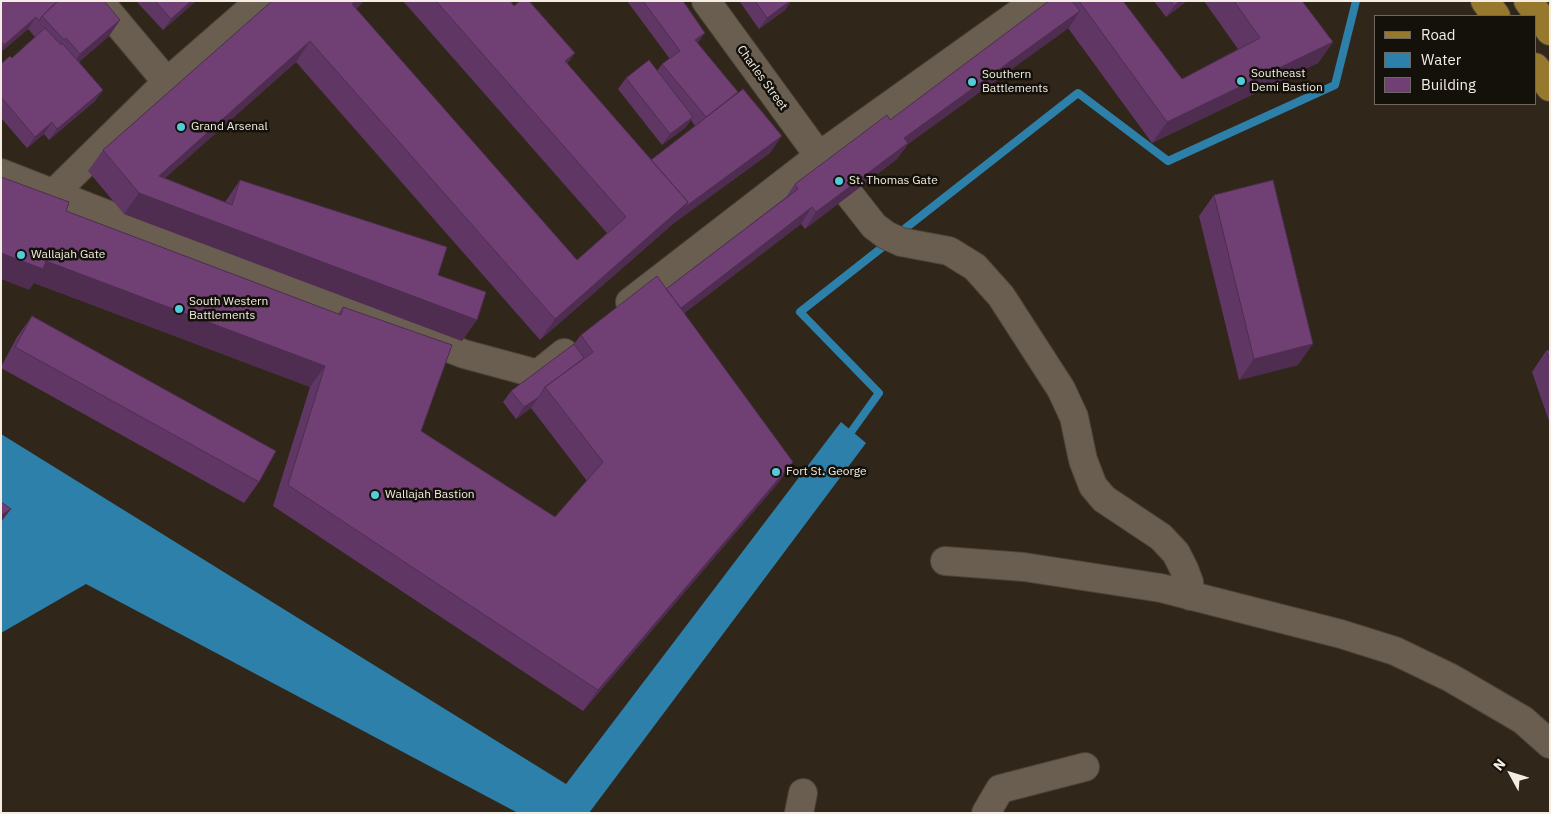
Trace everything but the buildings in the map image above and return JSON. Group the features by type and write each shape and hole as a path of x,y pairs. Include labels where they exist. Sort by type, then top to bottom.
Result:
{"main road":[{"path":"1485,1 1495,15"},
{"path":"1528,1 1550,31"},
{"path":"1536,69 1550,87"}],"street":[{"path":"98,1 167,82"},
{"path":"54,193 167,82 260,1"},
{"name":"Charles Street","path":"706,1 819,156 867,218 893,238 949,251 975,267 1001,296 1061,389 1074,417 1083,460 1093,486 1104,499 1161,537 1176,553 1186,575 1190,596"},
{"path":"608,319 819,156 1036,1"},
{"path":"1,173 464,354 538,374 584,338"},
{"path":"945,561 1024,567 1161,588 1341,634 1395,651 1451,678 1523,720 1550,744"},
{"path":"986,813 1000,789 1085,767"}],"water":[{"path":"841,422 866,443 589,813 518,813 86,584 1,633 1,434 566,784"}],"waterway":[{"path":"898,234 1078,93 1168,161 1335,85 1356,1"},
{"path":"846,439 879,393 800,312 889,242"}],"place":[{"name":"Southeast Demi Bastion","path":"1241,81"},
{"name":"Southern Battlements","path":"972,82"},
{"name":"Grand Arsenal","path":"181,127"},
{"name":"St. Thomas Gate","path":"839,181"},
{"name":"Wallajah Gate","path":"21,255"},
{"name":"South Western Battlements","path":"179,309"},
{"name":"Fort St. George","path":"776,472"},
{"name":"Wallajah Bastion","path":"375,495"}]}
